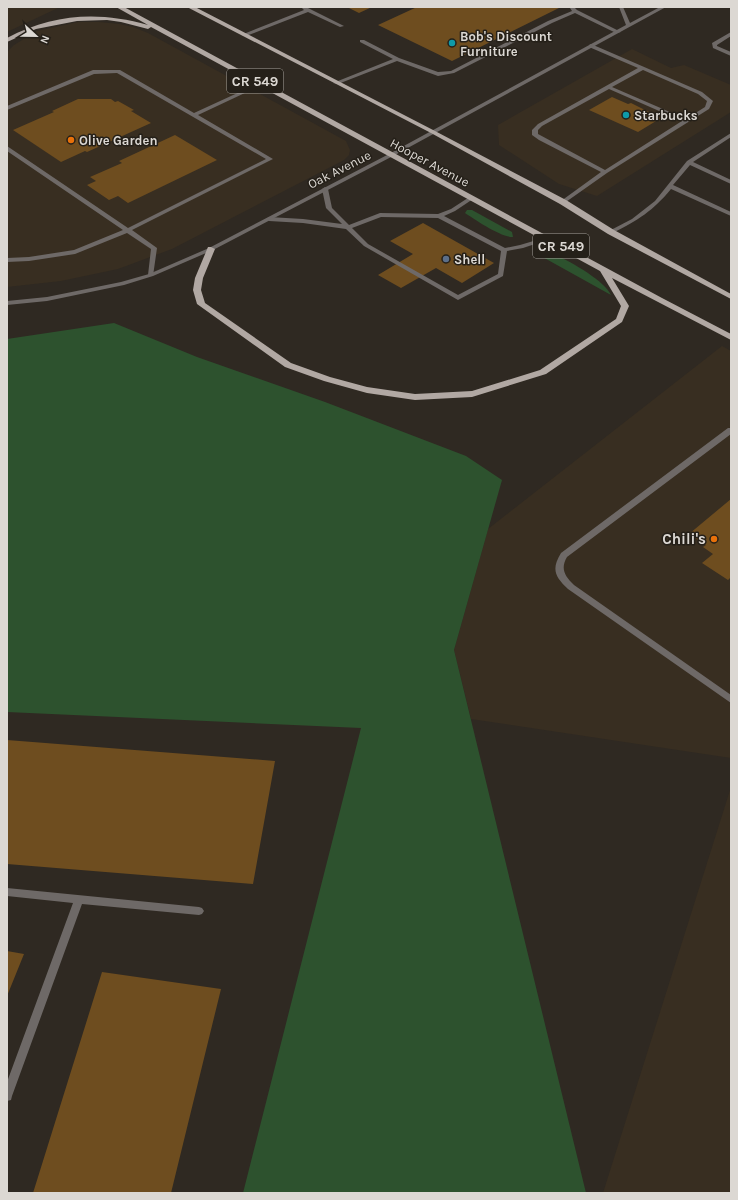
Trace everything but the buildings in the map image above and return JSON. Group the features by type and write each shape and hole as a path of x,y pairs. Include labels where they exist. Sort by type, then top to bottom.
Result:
{"main road":[{"name":"Hooper Avenue","path":"119,7 731,337"},
{"name":"Hooper Avenue","path":"190,7 198,9 244,35 433,132 562,202 611,232 731,297"},
{"path":"7,40 30,29 57,22 84,18 122,20 167,33"},
{"path":"211,249 199,278 197,290 201,304 288,365 327,379 367,390 415,397 472,394 543,372 619,320 625,306 603,269"}],"street":[{"path":"621,7 628,26"},
{"path":"244,35 306,8 342,26"},
{"name":"Oak Avenue","path":"7,303 47,299 122,284 151,275 211,249 391,155 660,8"},
{"path":"362,41 397,59 438,74 452,72 573,9 618,32"},
{"path":"731,34 714,44 715,48 731,54"},
{"path":"562,202 605,172 707,108 710,101 700,94 591,46"},
{"path":"336,83 397,59"},
{"path":"605,172 535,135 536,130 540,125 641,68"},
{"path":"7,108 93,72 118,71 270,160 128,230 75,252 29,259 7,260"},
{"path":"194,115 261,84"},
{"path":"608,87 687,120"},
{"path":"611,232 634,220 657,202 689,162 731,135"},
{"path":"7,148 154,248 151,275"},
{"path":"689,162 731,182"},
{"path":"670,186 731,214"},
{"path":"325,189 329,208 366,245 458,298 501,275 504,250"},
{"path":"269,219 348,227 380,215 439,216 453,210 471,198"},
{"path":"439,216 504,250 521,247 547,239"},
{"path":"730,431 564,555 558,562 561,575 571,587 731,700"},
{"path":"7,892 199,911"},
{"path":"7,1096 79,899"}],"shaded area":[{"path":"7,7 60,7 7,32"},
{"path":"78,22 119,24 133,27 148,33 346,141 350,150 349,155 344,160 172,249 118,269 61,281 7,287 7,52 14,45 37,31"},
{"path":"632,49 671,68 684,65 731,85 731,112 597,196 559,184 499,145 498,125"},
{"path":"722,346 731,351 731,758 471,719 454,650 488,529"},
{"path":"731,787 731,1193 603,1193"}],"green space":[{"path":"467,210 472,210 512,232 513,237 502,235 488,228 465,213"},
{"path":"544,250 561,257 591,275 607,289 611,295 539,255 535,251"},
{"path":"114,323 197,357 325,402 466,456 502,480 454,650 586,1193 243,1193 361,728 7,712 7,339"}],"place":[{"name":"Bob's Discount Furniture","path":"452,43"},
{"name":"Starbucks","path":"626,115"},
{"name":"Olive Garden","path":"71,140"},
{"name":"Shell","path":"446,259"},
{"name":"Chili's","path":"714,539"}]}
